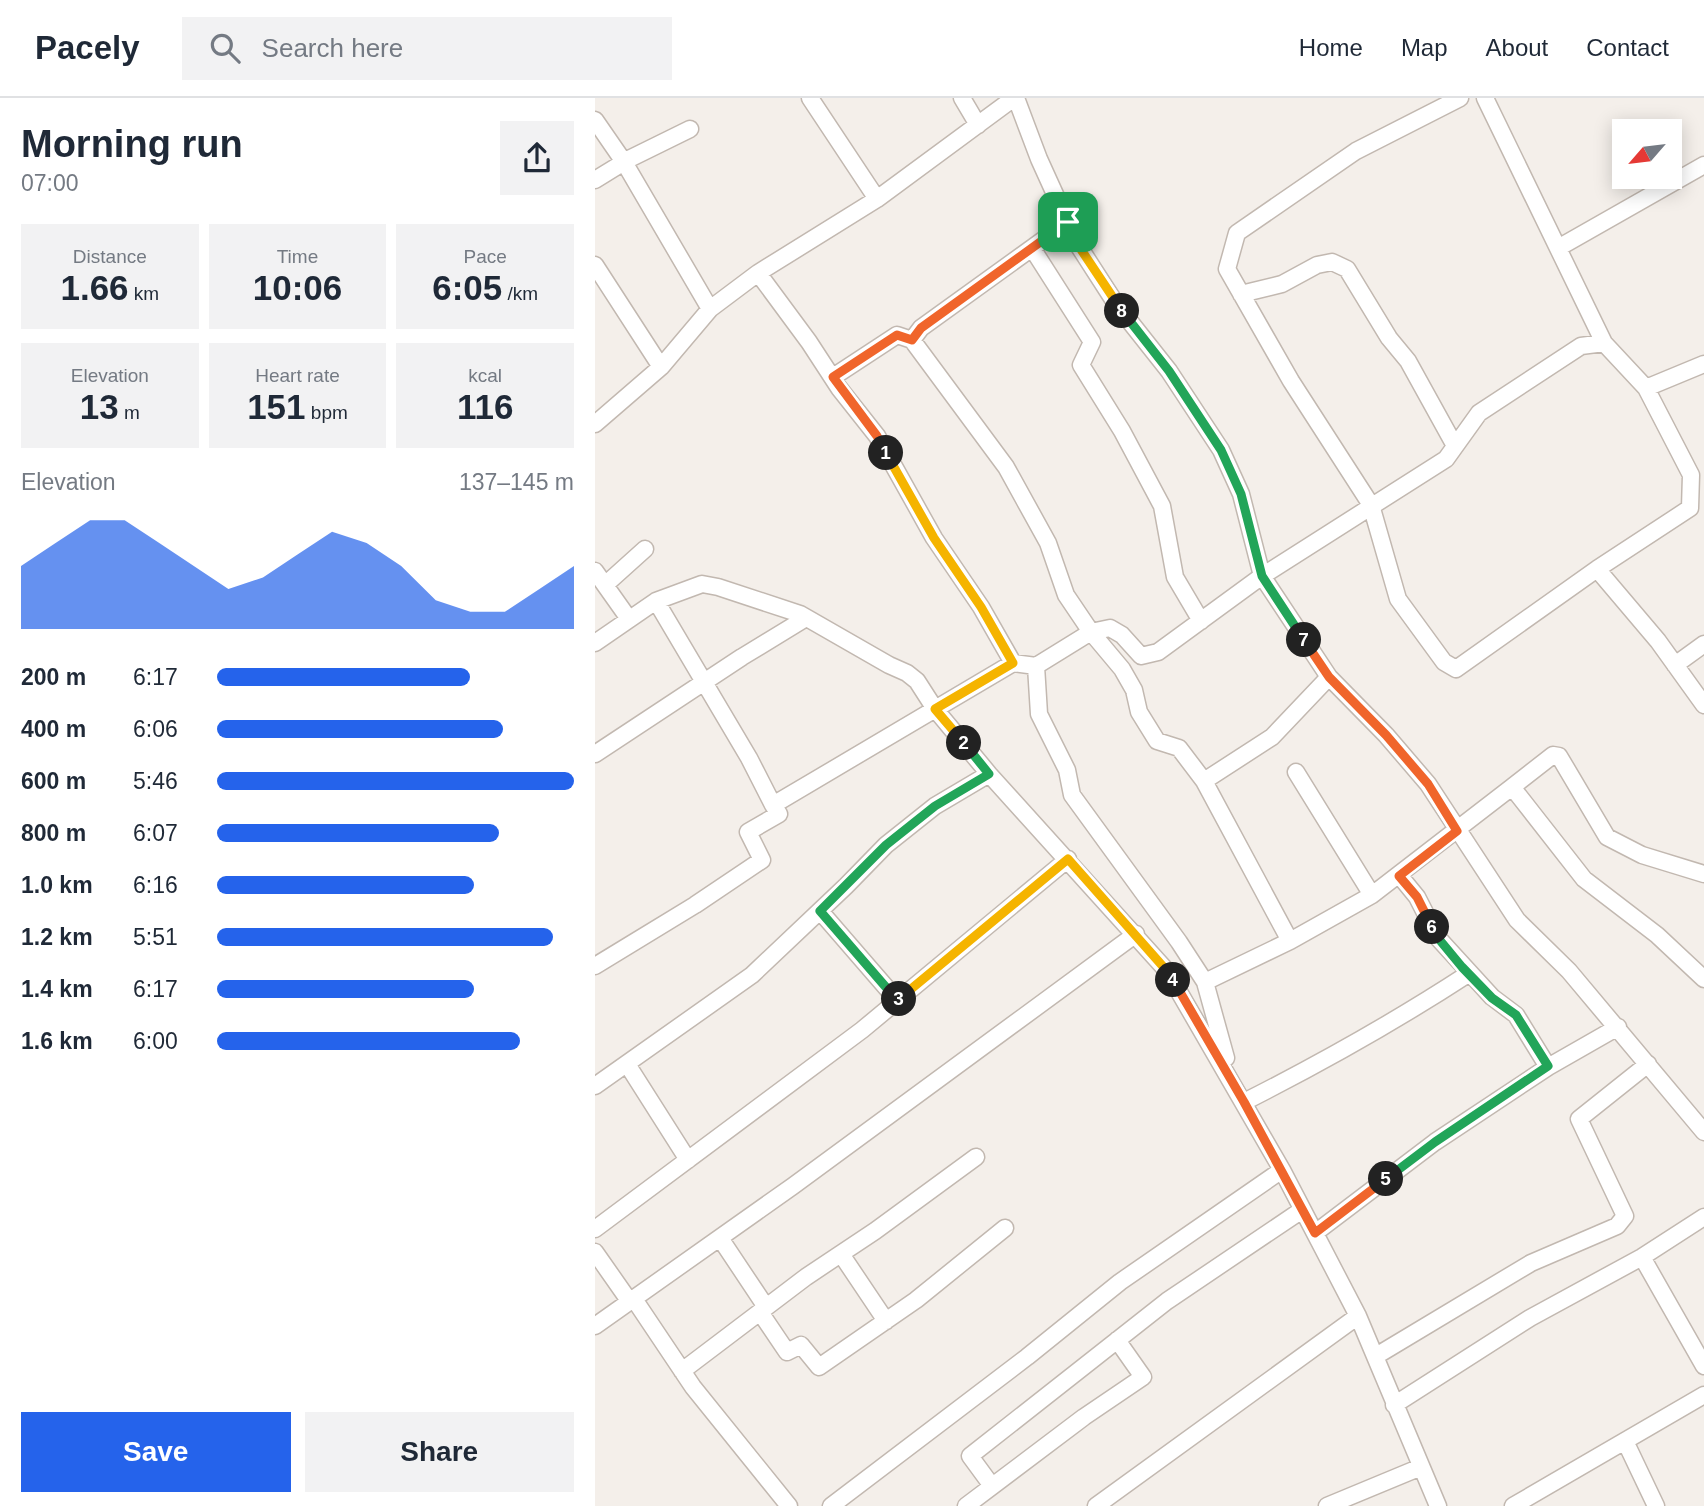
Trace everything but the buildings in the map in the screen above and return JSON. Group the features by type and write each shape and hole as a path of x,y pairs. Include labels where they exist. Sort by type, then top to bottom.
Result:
{"street":[{"path":"810,98 877,199"},
{"path":"962,98 978,125"},
{"path":"595,424 661,367 710,309 758,273 877,199 1015,98 1078,245 1116,304 1169,371 1221,450 1241,494 1262,576 1329,677 1386,735 1428,784 1517,920 1569,971 1704,1132"},
{"path":"1460,98 1356,151 1237,233 1227,270 1291,381 1371,505 1398,599 1444,662 1456,669 1597,569 1690,508 1698,472 1646,388 1604,343 1485,98"},
{"path":"595,120 625,162 710,309"},
{"path":"595,180 690,129"},
{"path":"1558,248 1704,165"},
{"path":"912,340 921,328 1068,222"},
{"path":"1033,247 1092,342 1081,365 1122,431 1162,506 1175,577 1201,621"},
{"path":"1241,294 1283,284 1332,262 1347,269 1389,338 1408,361 1455,446"},
{"path":"595,265 661,367"},
{"path":"758,273 877,436 934,538 981,607 1013,663"},
{"path":"833,377 897,335 912,340 1006,467 1048,543 1066,595 1091,632 1122,669 1133,690 1139,712 1157,741 1179,748 1204,781 1290,941"},
{"path":"773,805 1013,663 1036,666 1091,632 1110,628 1122,635 1141,656 1158,652 1262,576 1446,459 1479,413 1581,346 1604,343"},
{"path":"1646,388 1704,364"},
{"path":"605,585 645,549"},
{"path":"1597,569 1704,705"},
{"path":"595,571 629,619"},
{"path":"595,643 656,601 702,584 718,587 806,618 908,673 917,681 935,709 989,774 1167,971 1282,1170 1358,1316 1438,1506"},
{"path":"595,966 762,860 748,832 779,814 656,601"},
{"path":"595,754 806,618"},
{"path":"1675,665 1704,644"},
{"path":"1036,666 1039,714 1067,770 1072,795 1205,982 1232,1080"},
{"path":"1204,781 1272,737 1329,677"},
{"path":"1205,982 1290,941 1372,895 1553,755 1559,755 1607,837 1642,855 1704,874"},
{"path":"1296,772 1372,895"},
{"path":"595,1086 752,975 886,845 935,806 989,774"},
{"path":"1512,787 1584,879 1657,935 1704,979"},
{"path":"595,1229 862,1030 1068,859"},
{"path":"1399,876 1417,897 1438,938 1492,998 1516,1015 1548,1066"},
{"path":"820,911 897,1000"},
{"path":"595,1326 1136,934"},
{"path":"1244,1102 1325,1061 1468,974"},
{"path":"1315,1233 1435,1142 1548,1066 1618,1027"},
{"path":"1376,1356 1531,1263 1617,1226 1625,1216 1579,1119 1648,1064"},
{"path":"627,1065 688,1160"},
{"path":"682,1371 976,1157"},
{"path":"831,1506 1027,1357 1120,1282 1282,1170"},
{"path":"992,1486 970,1456 1167,1301 1302,1210"},
{"path":"1394,1405 1530,1318 1641,1257 1704,1217"},
{"path":"720,1238 787,1352 801,1345 819,1367 916,1300 1005,1228"},
{"path":"595,1252 682,1371 789,1506"},
{"path":"841,1254 886,1321"},
{"path":"1641,1257 1704,1366"},
{"path":"1096,1506 1358,1316"},
{"path":"972,1504 1084,1417 1143,1377 1117,1340"},
{"path":"1513,1506 1704,1395"},
{"path":"1625,1441 1656,1506"},
{"path":"1327,1506 1421,1467"}],"route":[{"path":"1068,222 1078,245 1116,304 1169,371 1221,450 1241,494 1262,576 1329,677 1386,735 1428,784 1457,831 1399,876 1417,897 1438,938 1492,998 1516,1015 1548,1066 1435,1142 1315,1233 1244,1102 1167,971 1068,859 897,1000 820,911 886,845 935,806 989,774 935,709 1013,663 981,607 934,538 877,436 833,377 897,335 912,340 921,328 1068,222"}]}
